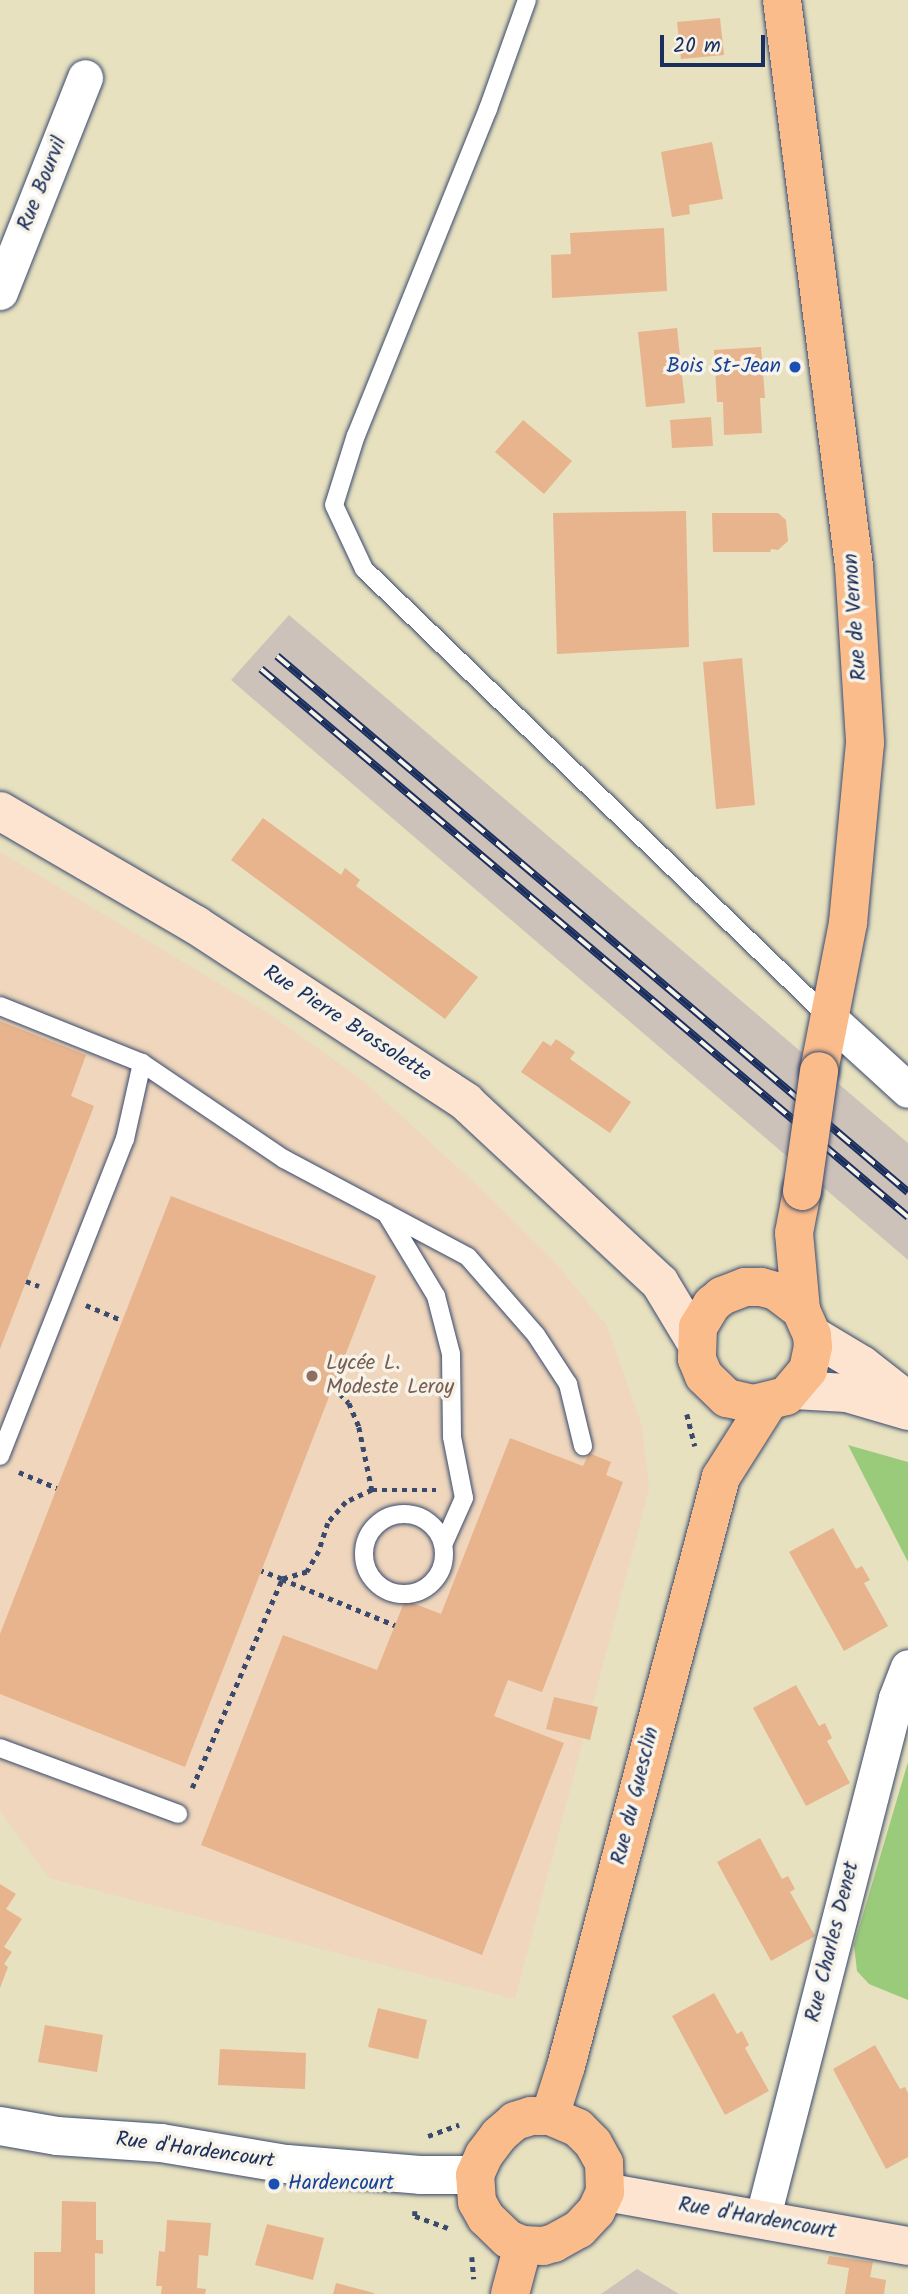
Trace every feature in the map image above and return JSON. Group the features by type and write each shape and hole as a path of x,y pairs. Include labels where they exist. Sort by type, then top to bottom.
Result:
{"main road":[{"name":"Rue de Vernon","path":"785,1 854,565 865,743 848,923 828,1017 794,1233 806,1322"},
{"name":"Rue Pierre Brossolette","path":"0,811 196,925 466,1102 660,1283 695,1341"},
{"path":"708,1466 700,1397 704,1376 697,1359 695,1341 704,1315 734,1292 794,1233"},
{"path":"660,1283 734,1292 776,1291 806,1322 908,1401"},
{"path":"708,1466 808,1370 813,1347 806,1322"},
{"path":"700,1397 740,1403 781,1396 847,1393 908,1412"},
{"name":"Rue du Guesclin","path":"550,2116 566,2067 708,1466"},
{"path":"531,2116 550,2116 578,2128 593,2143 604,2163 605,2192 596,2211 579,2229 554,2243 523,2245 508,2239 486,2218 477,2202 475,2175 484,2155 499,2135 515,2121 531,2116"},
{"name":"Rue d'Hardencourt","path":"605,2192 908,2246"},
{"path":"492,2289 523,2245"}],"street":[{"name":"Rue Bourvil","path":"1,288 85,77"},
{"path":"828,1017 908,1090"},
{"name":"Rue Charles Denet","path":"762,2220 896,1698 908,1667"},
{"name":"Rue d'Hardencourt","path":"0,2126 57,2136 161,2143 287,2164 421,2175 475,2175"}],"lane":[{"path":"527,0 488,109 356,435 334,505 364,569 828,1017"},
{"path":"0,1006 142,1063 284,1159 468,1257 536,1335 568,1384 583,1446"},
{"path":"0,1456 125,1139 142,1063"},
{"path":"386,1213 436,1296 451,1354 452,1437 464,1498 443,1545 440,1570 424,1589 412,1593 387,1591 369,1574 364,1562 368,1535 389,1516 409,1515 428,1522 443,1545"},
{"path":"0,1748 178,1814"}],"path":[{"path":"333,1386 349,1403 359,1427 372,1490"},
{"path":"700,1397 695,1442 708,1466"},
{"path":"282,1579 307,1572 319,1551 328,1524 346,1502 372,1490 431,1488 464,1498"},
{"path":"261,1572 395,1625"},
{"path":"192,1788 282,1579"},
{"path":"418,2139 466,2122"},
{"path":"415,2216 456,2231"},
{"path":"471,2247 492,2289"}],"shaded area":[{"path":"289,615 908,1143 908,1260 231,680"},
{"name":"Lycée L. Modeste Leroy","path":"0,852 268,1013 361,1079 478,1186 553,1260 607,1326 642,1426 649,1489 515,1999 49,1878 0,1811"},
{"path":"637,2269 679,2294 601,2294"}],"green space":[{"path":"848,1445 908,1462 908,1562"},
{"path":"908,1762 908,2000 869,1984 857,1971 854,1945"}],"building":[{"path":"720,18 724,55 681,59 677,22"},
{"path":"712,142 723,199 689,205 690,214 672,217 661,152"},
{"path":"664,228 667,291 552,298 551,255 571,254 570,233"},
{"path":"677,328 685,403 646,407 638,332"},
{"path":"761,347 765,398 760,398 762,433 724,435 723,402 717,402 714,350"},
{"path":"711,417 713,446 672,448 670,420"},
{"path":"523,420 572,461 544,494 495,452"},
{"path":"686,511 689,647 557,654 553,513"},
{"path":"712,513 778,513 786,520 788,541 778,550 771,549 770,552 713,552"},
{"path":"742,658 755,805 716,809 703,662"},
{"path":"263,818 341,875 345,868 360,880 356,886 478,977 445,1019 231,860"},
{"path":"0,1021 86,1055 71,1096 94,1106 0,1349"},
{"path":"556,1039 575,1052 570,1059 631,1102 610,1133 521,1072 543,1041 551,1046"},
{"path":"171,1196 376,1276 185,1767 0,1694 0,1634"},
{"path":"510,1438 583,1466 589,1453 611,1462 606,1475 623,1482 542,1692 508,1680 494,1716 564,1743 482,1955 201,1845 283,1635 377,1670 405,1600 441,1614"},
{"path":"833,1528 856,1569 862,1566 870,1580 864,1583 888,1626 844,1651 789,1552"},
{"path":"796,1685 819,1726 825,1723 832,1738 827,1741 850,1783 806,1806 753,1708"},
{"path":"554,1697 598,1707 590,1740 546,1729"},
{"path":"760,1838 782,1879 788,1876 795,1889 790,1892 815,1936 771,1961 717,1862"},
{"path":"0,1884 16,1894 6,1909 22,1919 4,1947 12,1952 4,1964 8,1967 0,1988"},
{"path":"714,1993 737,2034 742,2031 749,2045 745,2048 769,2091 725,2115 672,2016"},
{"path":"378,2008 427,2020 418,2059 368,2047"},
{"path":"45,2025 103,2035 97,2072 38,2062"},
{"path":"875,2045 900,2089 905,2087 908,2093 908,2157 886,2169 833,2069"},
{"path":"220,2049 306,2053 305,2089 218,2085"},
{"path":"62,2201 96,2202 96,2240 103,2240 103,2254 95,2253 95,2294 34,2294 34,2252 61,2252"},
{"path":"167,2220 211,2223 208,2256 199,2255 197,2288 206,2289 205,2294 161,2294 162,2286 156,2286 159,2251 165,2252"},
{"path":"267,2224 324,2238 313,2280 255,2265"},
{"path":"829,2256 873,2262 870,2277 886,2280 884,2294 845,2294 849,2268 827,2264"},
{"path":"336,2283 374,2293 374,2294 333,2294"}],"railway":[{"path":"277,656 908,1192"},
{"path":"261,669 908,1217"}],"place":[{"name":"Bois St-Jean","path":"795,367"},
{"name":"Lycée L. Modeste Leroy","path":"312,1376"},
{"name":"Hardencourt","path":"274,2184"}]}
